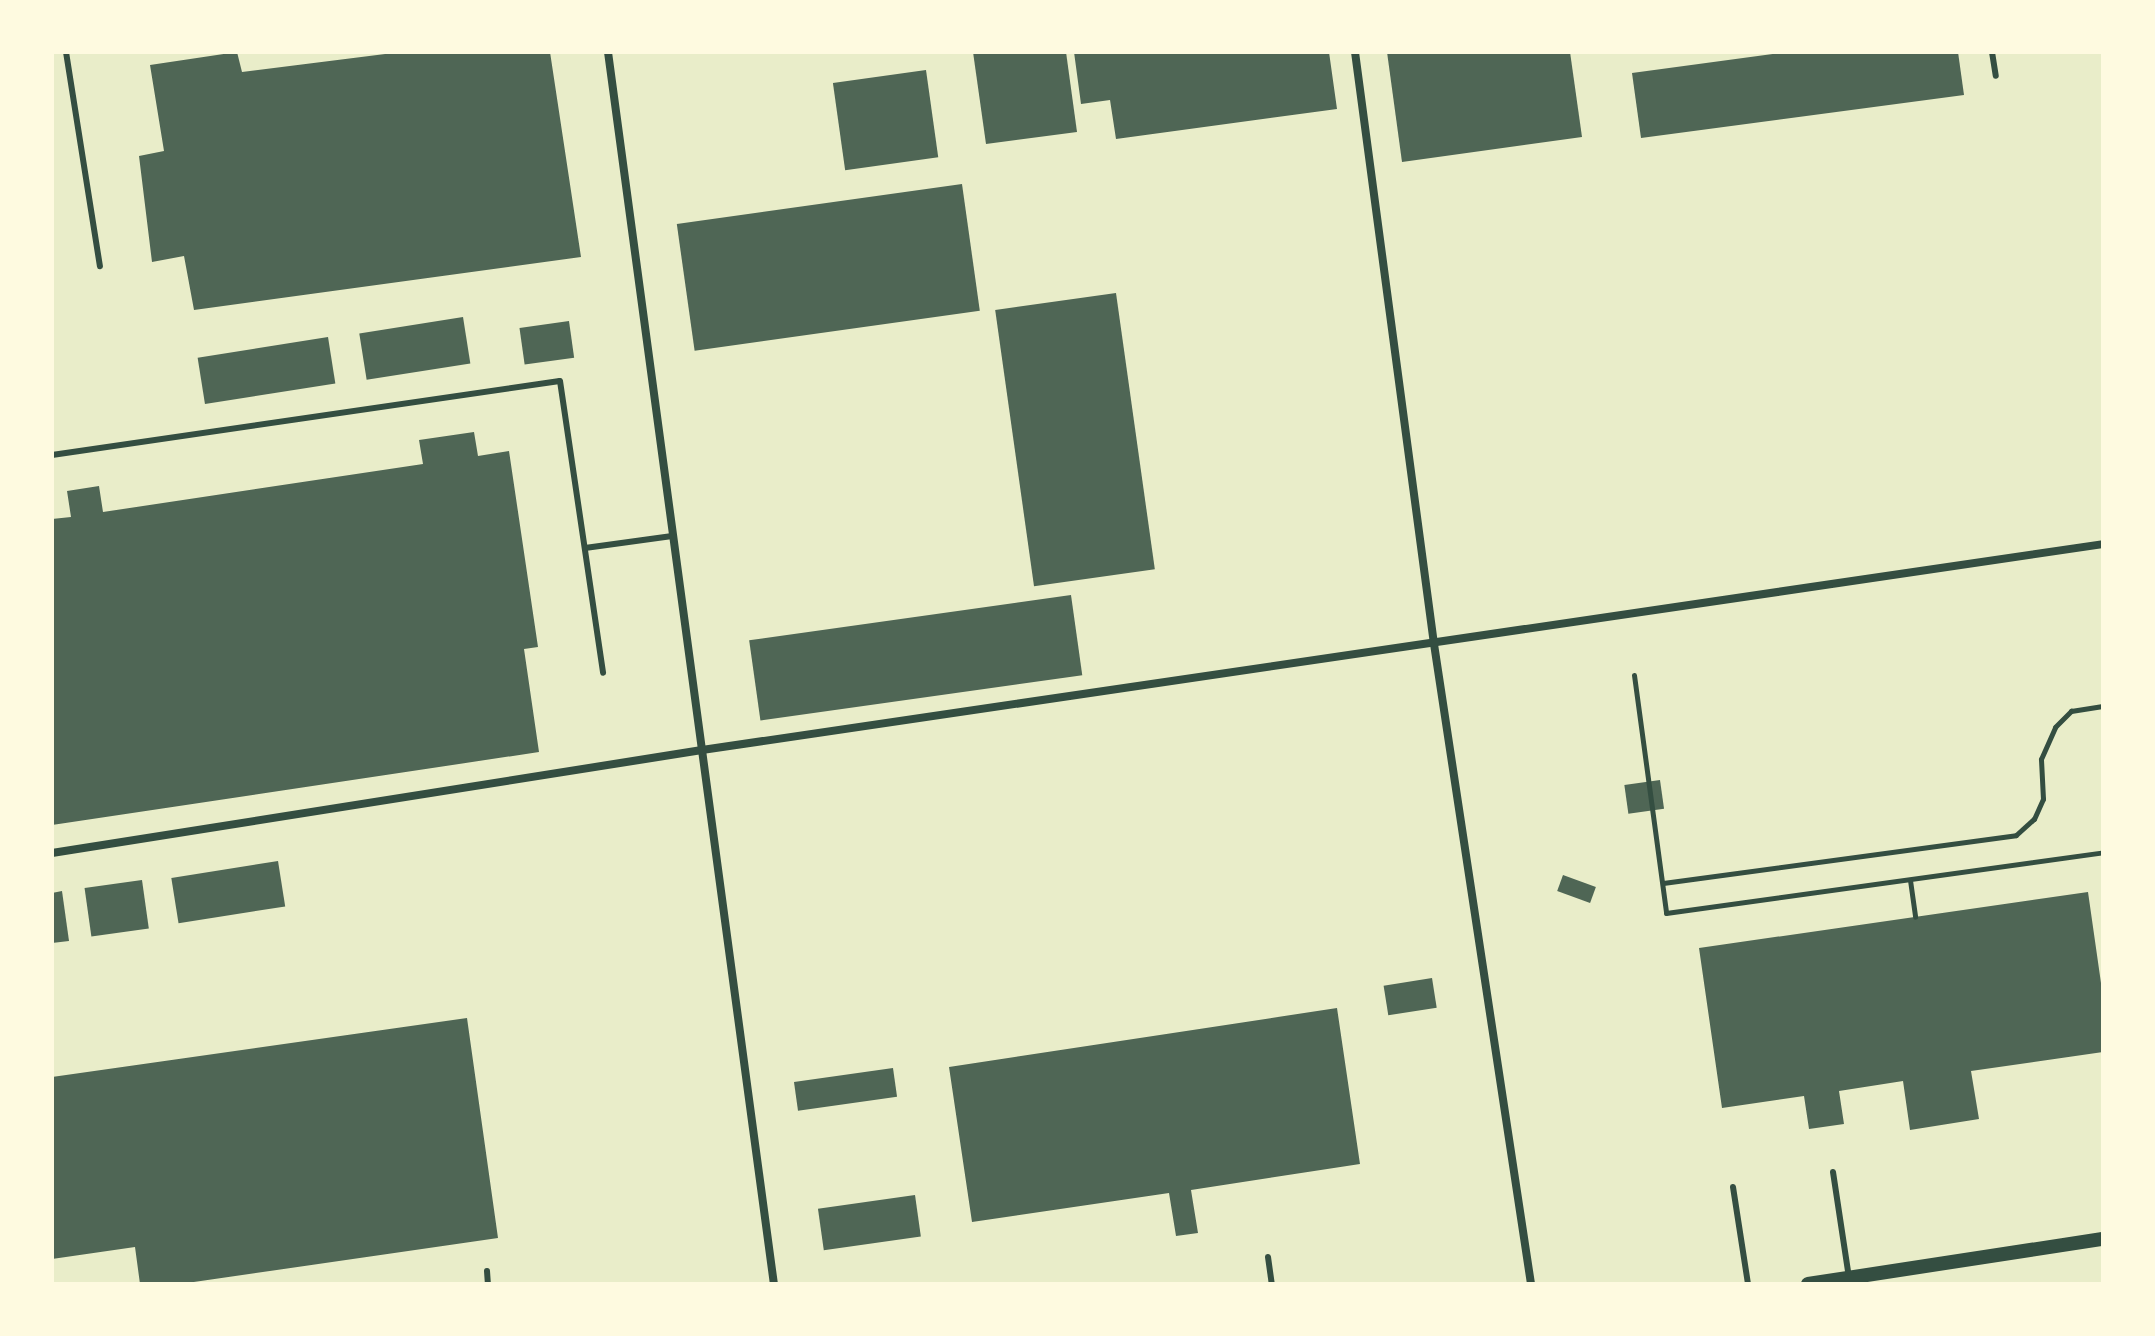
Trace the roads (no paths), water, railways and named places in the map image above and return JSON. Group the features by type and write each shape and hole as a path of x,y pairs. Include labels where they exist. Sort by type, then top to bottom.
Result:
{"street":[{"path":"608,52 774,1284"},
{"path":"1355,52 1434,644 1531,1284"},
{"path":"52,853 702,750 2103,544"},
{"path":"1808,1284 2103,1239"}],"lane":[{"path":"66,52 100,266"},
{"path":"1992,52 1996,76"},
{"path":"52,455 560,381 603,673"},
{"path":"585,548 672,536"},
{"path":"1833,1172 1849,1278"},
{"path":"1733,1187 1748,1284"},
{"path":"1268,1257 1272,1284"},
{"path":"487,1271 488,1284"}]}
